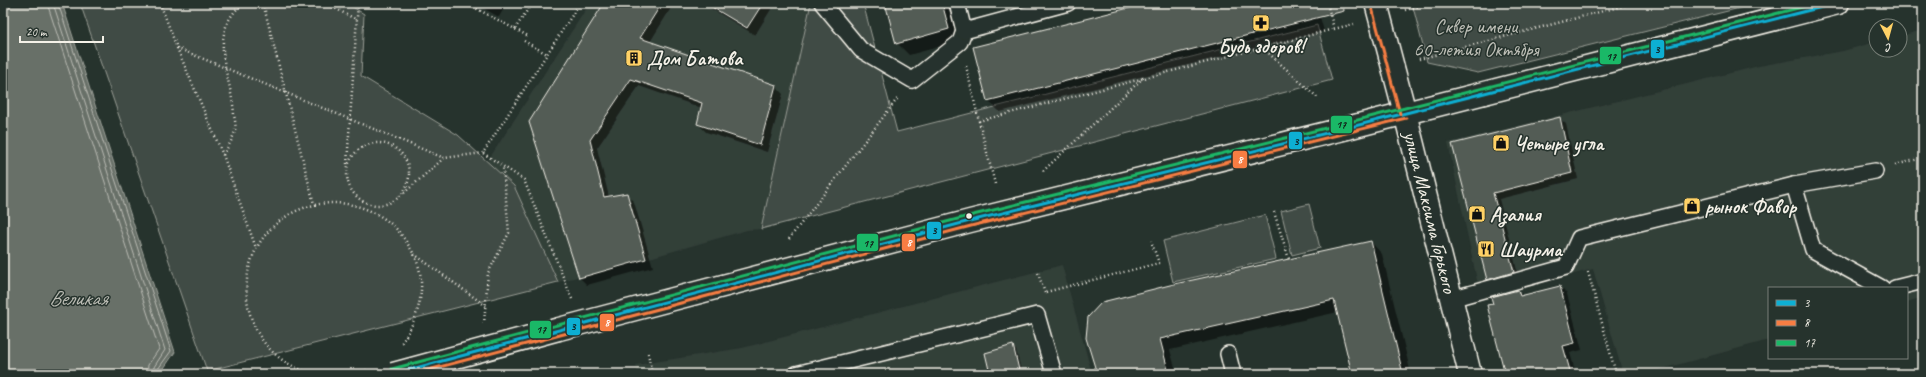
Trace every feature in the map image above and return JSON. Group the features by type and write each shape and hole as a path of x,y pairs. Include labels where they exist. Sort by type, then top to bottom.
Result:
{"main road":[{"name":"улица Максима Горького","path":"1376,3 1470,374"},
{"path":"384,370 559,329 970,221 1405,113 1838,3"}],"lane":[{"path":"822,3 861,50 912,80 962,37 1068,3"},
{"path":"957,3 962,37"},
{"path":"1451,299 1566,267 1579,238 1794,185 1875,171"},
{"path":"1794,185 1813,250 1880,287"},
{"path":"1899,287 1923,281"},
{"path":"796,374 1037,315 1054,374"},
{"path":"1228,354 1233,374"}],"path":[{"path":"160,3 177,48 223,155 256,249"},
{"path":"223,155 230,144 235,130 234,104 224,67 223,47 226,28 237,9 244,3"},
{"path":"263,3 314,204"},
{"path":"325,3 357,20"},
{"path":"358,3 349,119 347,171 347,180 352,191 361,200 369,204 386,204 400,196 444,158"},
{"path":"466,3 528,36"},
{"path":"515,29 532,3"},
{"path":"482,153 580,3"},
{"path":"1327,3 1334,29"},
{"path":"1407,17 1406,10 1433,3"},
{"path":"1417,53 1419,60 1634,3"},
{"path":"979,121 1144,77 1354,24"},
{"path":"962,37 979,121 995,184"},
{"path":"524,42 547,54"},
{"path":"177,48 444,158 482,153 524,180 573,302"},
{"path":"1263,48 1318,98"},
{"path":"1043,171 1144,77"},
{"path":"789,239 912,80"},
{"path":"347,171 349,162 354,154 361,148 369,143 379,142 388,144 403,154 410,171 408,184 400,196"},
{"path":"1875,171 1923,158"},
{"path":"483,329 488,273 509,233 503,167"},
{"path":"311,374 293,367 277,356 263,342 253,325 247,306 246,286 249,267 256,249 267,233 281,219 298,209 314,204 336,202 356,205 367,209 390,223 404,237 414,254 420,273 421,292 418,312 411,330 395,351"},
{"path":"367,209 369,204"},
{"path":"1274,212 1289,259"},
{"path":"1579,238 1616,374"},
{"path":"1038,273 1046,292 1159,263 1151,241"},
{"path":"414,254 486,306"},
{"path":"648,352 652,374"},
{"path":"354,374 384,370"}],"shaded area":[{"path":"590,3 811,3 761,229 747,230 558,282 514,186 487,162"},
{"name":"рынок Фавор","path":"1923,30 1923,297 1908,302 1908,287 1768,287 1768,340 1643,374 1623,374 1593,269 1481,299 1448,143 1759,66 1843,51 1868,44 1868,58 1908,58 1908,34"},
{"path":"1062,265 1092,374 638,374 636,365 742,348"}],"green space":[{"path":"80,3 346,3 364,14 361,76 458,135 514,186 558,282 207,371"},
{"path":"811,3 863,3 897,132 1317,25 1332,80 761,229"},
{"name":"Сквер имени 60-летия Октября","path":"1412,3 1760,3 1478,73 1427,62"},
{"path":"1309,204 1320,248 1292,255 1281,211"},
{"path":"1265,215 1276,259 1173,282 1163,241"}],"water":[{"name":"Великая","path":"3,3 62,3 175,352 162,371 162,374 3,374"}],"building":[{"name":"Дом Батова","path":"604,3 662,3 640,38 776,85 760,145 697,124 702,103 631,79 590,140 604,197 627,193 646,259 579,278 529,122"},
{"path":"705,3 763,3 747,28"},
{"path":"885,3 942,3 949,29 896,44"},
{"path":"1149,3 1343,3 1344,11 987,101 973,47"},
{"path":"1560,117 1572,173 1493,193 1514,272 1487,280 1452,144"},
{"path":"1371,241 1403,374 1352,374 1334,300 1160,339 1169,374 1097,374 1086,338 1088,317 1102,302 1170,285"},
{"path":"1560,286 1575,343 1563,346 1571,374 1505,374 1487,305 1493,304 1491,297 1518,290 1520,296"},
{"path":"1013,345 1020,374 990,374 985,353"}],"transit line":[{"name":"17","path":"392,369 969,216 1342,124 1818,3"},
{"name":"3","path":"393,374 970,221 1343,129 1838,3"},
{"name":"8","path":"1371,4 1400,114"},
{"name":"8","path":"413,374 971,226 1406,118"}],"place":[{"name":"Будь здоров!","path":"1261,23"},
{"name":"Дом Батова","path":"634,58"},
{"name":"Четыре угла","path":"1501,143"},
{"name":"рынок Фавор","path":"1692,206"},
{"name":"Азалия","path":"1477,214"},
{"name":"Шаурма","path":"1486,249"}]}
